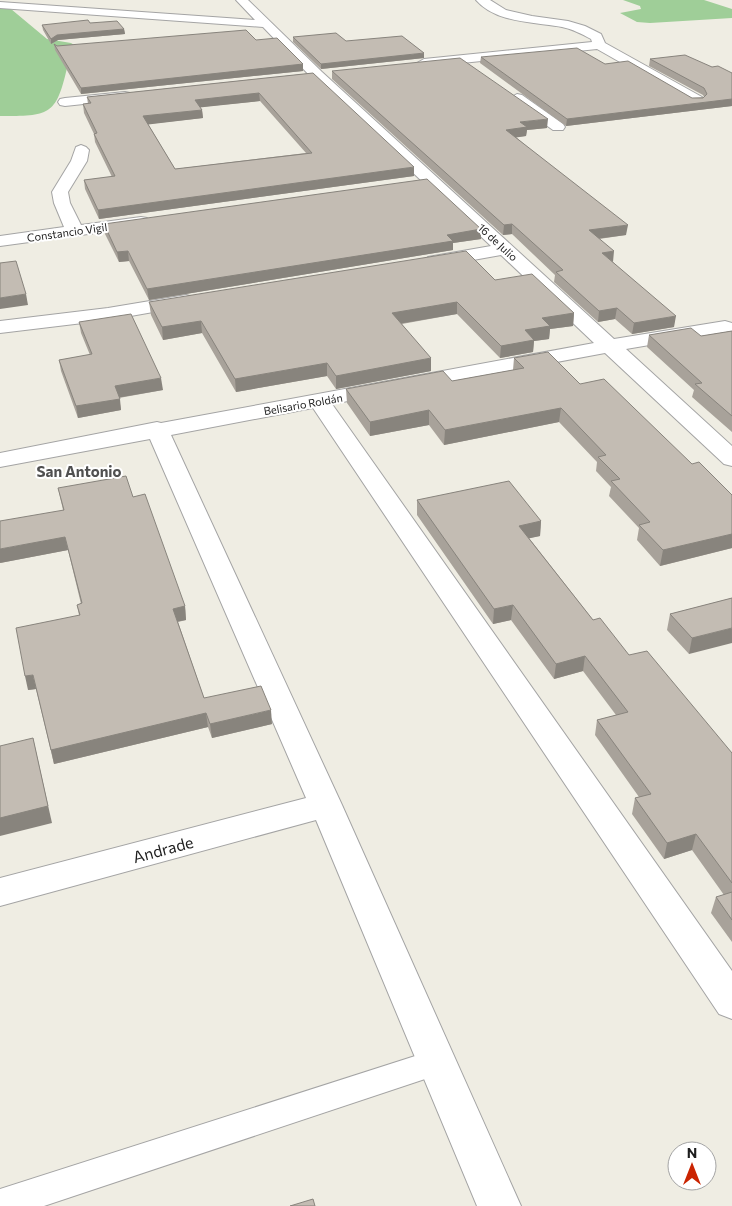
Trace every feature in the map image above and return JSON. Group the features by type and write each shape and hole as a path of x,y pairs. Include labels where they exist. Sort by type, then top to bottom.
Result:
{"street":[{"name":"16 de Julio","path":"242,0 317,74 732,459"},
{"path":"482,0 502,12 531,20 564,24 580,29 597,37 599,45"},
{"path":"0,5 267,26"},
{"path":"212,33 267,26"},
{"path":"442,45 478,70"},
{"path":"414,64 599,45 697,100"},
{"path":"298,77 336,72"},
{"path":"510,93 558,127"},
{"path":"65,102 142,94"},
{"path":"75,232 62,204 60,192 79,161 81,150"},
{"path":"412,183 432,180"},
{"name":"Constancio Vigil","path":"0,242 156,220"},
{"path":"419,264 506,249"},
{"path":"0,327 108,314 205,298"},
{"name":"Belisario Roldán","path":"0,460 157,429 319,401 609,346 725,327"},
{"path":"319,401 732,1002"},
{"path":"157,429 326,805 499,1206"},
{"name":"Andrade","path":"0,892 326,805"}],"lane":[{"path":"0,1205 436,1062"}],"green space":[{"path":"623,0 704,0 732,9 732,18 650,23 637,22 620,13 641,9 640,6"},
{"path":"0,8 11,9 47,39 71,43 87,53 67,68 59,96 48,110 30,115 0,116"}],"building":[{"path":"88,20 90,23 117,21 124,29 57,35 51,39 42,25"},
{"path":"246,30 256,40 277,38 303,64 81,88 54,44 57,46"},
{"path":"336,33 346,41 402,36 424,53 321,64 293,37"},
{"path":"577,48 605,64 628,61 692,98 703,98 707,94 704,88 650,59 685,55 712,67 718,66 732,73 732,99 567,119 481,57"},
{"path":"460,58 548,119 520,122 527,127 506,130 628,225 589,230 614,251 602,253 676,316 634,323 617,308 599,311 556,272 563,270 512,224 504,225 332,71"},
{"path":"313,73 414,167 98,210 84,180 115,176 94,134 97,133 83,104 91,103 87,97","holes":["259,93 312,153 175,169 143,116 202,110 195,100"]},
{"path":"427,179 481,229 447,235 453,241 147,289 128,251 117,252 104,224"},
{"path":"466,251 495,280 532,274 574,313 542,318 550,326 525,330 534,340 501,346 457,302 392,313 431,358 336,376 327,363 235,379 201,321 162,327 149,302"},
{"path":"16,261 26,294 0,298 0,263"},
{"path":"131,314 161,378 115,386 120,399 76,406 59,360 92,354 79,322"},
{"path":"691,328 701,336 732,331 732,416 695,384 702,383 649,335"},
{"path":"548,352 580,384 604,379 692,464 699,462 732,495 732,534 663,550 639,525 650,522 611,481 620,479 598,457 606,455 561,408 445,430 429,410 370,422 346,389 443,371 452,381 524,368 514,358"},
{"path":"126,476 133,497 145,494 185,606 173,609 204,698 261,686 271,710 210,724 206,713 51,750 33,675 25,676 16,628 80,615 77,605 82,603 65,537 0,549 0,521 64,510 58,488"},
{"path":"509,481 541,521 519,526 593,620 600,618 629,655 647,651 732,753 732,883 696,834 667,843 635,798 651,794 597,720 628,712 585,656 556,664 513,605 494,609 417,500"},
{"path":"732,598 732,628 692,638 670,614"},
{"path":"33,738 48,806 0,818 0,746"},
{"path":"732,892 732,920 716,897"},
{"path":"313,1199 315,1206 290,1206"}],"district":[{"name":"San Antonio","path":"79,471"}]}
